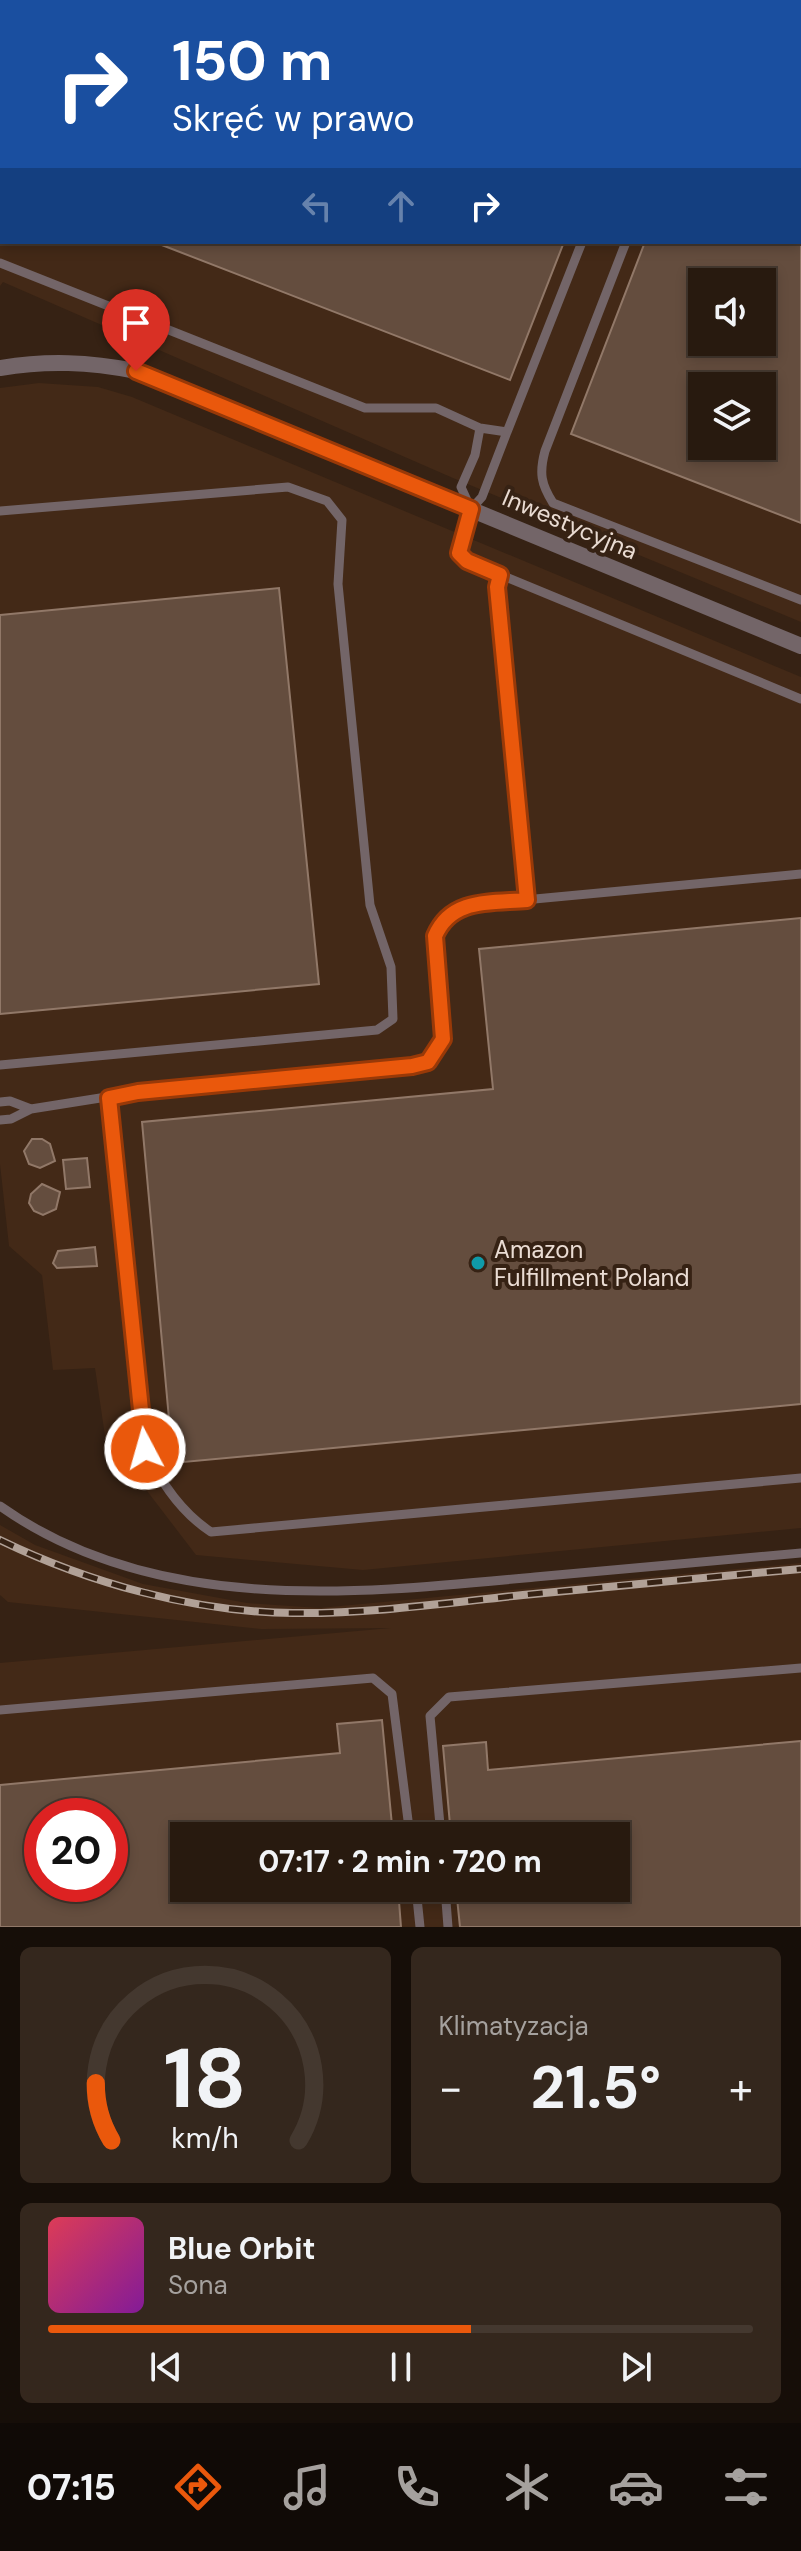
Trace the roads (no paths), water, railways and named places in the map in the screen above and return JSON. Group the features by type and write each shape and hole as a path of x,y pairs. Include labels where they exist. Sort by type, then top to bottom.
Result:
{"street":[{"name":"Inwestycyjna","path":"0,368 37,362 84,362 136,371 801,646"}],"lane":[{"path":"581,244 482,497 471,509 459,553 467,561 801,699"},
{"path":"625,244 545,451 540,468 542,486 553,503 801,600"},
{"path":"0,263 365,408 436,408 480,428 507,432"},
{"path":"471,509 461,487 475,455 480,428"},
{"path":"0,511 288,487 327,501 342,520 338,584 370,905 391,967 394,993 393,1019 377,1030 0,1065"},
{"path":"500,575 497,587 527,900"},
{"path":"0,1120 11,1119 31,1109 138,1092 428,1062 443,1039 435,936 441,922 459,906 801,874"},
{"path":"109,1098 145,1449 155,1470 193,1520 211,1532 801,1478"},
{"path":"0,1102 10,1101 31,1109"},
{"path":"0,1506 50,1534 145,1571 258,1590 327,1592 464,1584 801,1553"},
{"path":"440,1822 430,1716 449,1697 801,1668"},
{"path":"0,1710 373,1678 392,1694 408,1822"},
{"path":"417,1902 420,1927"},
{"path":"446,1902 448,1927"}],"railway":[{"path":"0,1540 69,1569 142,1592 218,1607 293,1613 408,1607 801,1569"}],"place":[{"name":"Amazon Fulfillment Poland","path":"478,1263"}]}
